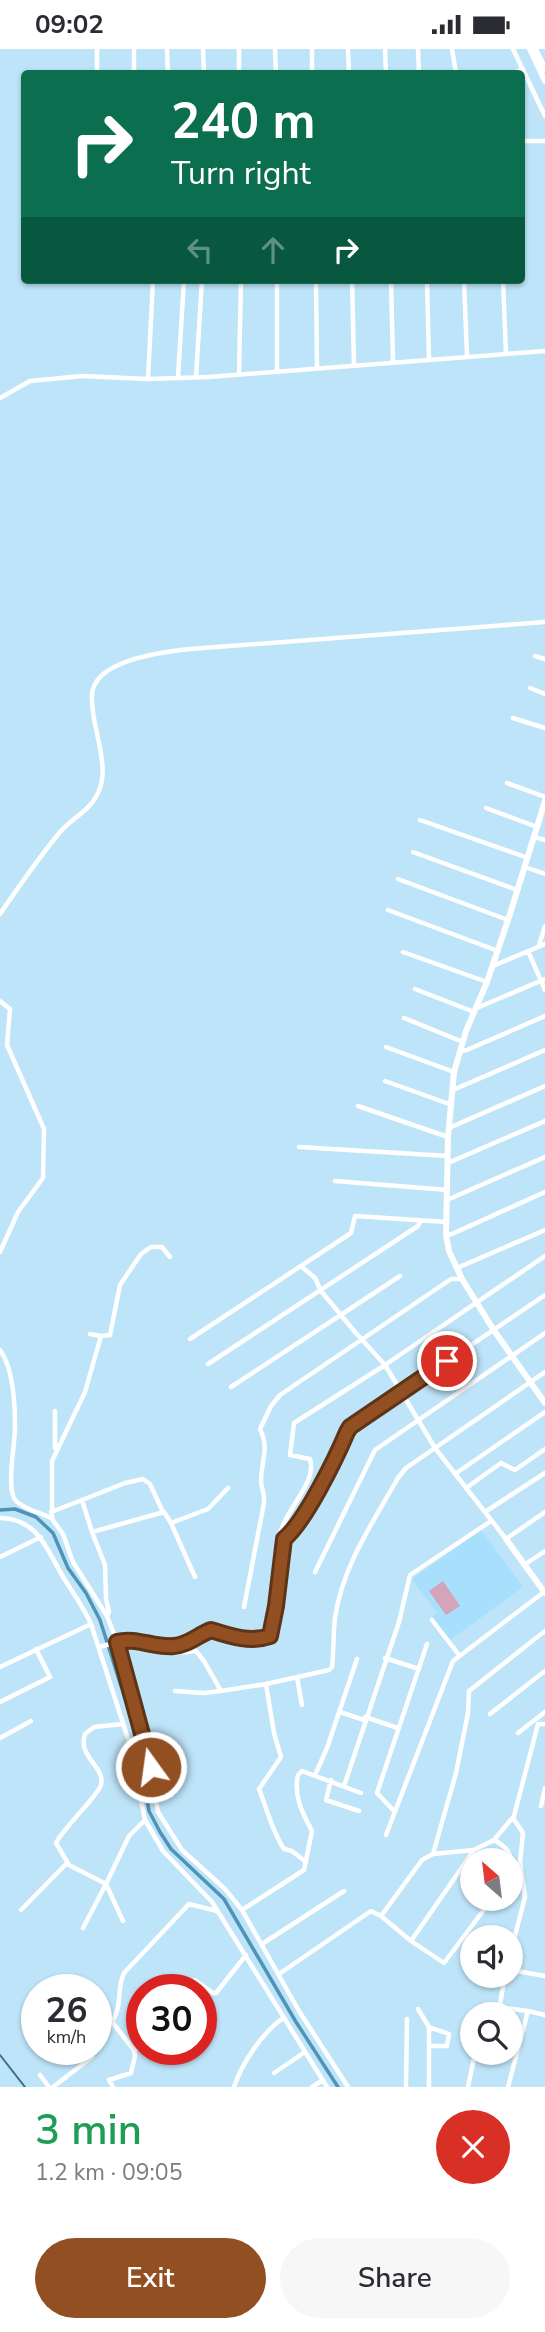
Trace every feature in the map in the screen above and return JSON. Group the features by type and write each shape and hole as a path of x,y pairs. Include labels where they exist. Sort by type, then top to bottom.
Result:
{"street":[{"path":"97,49 97,70"},
{"path":"134,49 134,70"},
{"path":"167,49 168,70"},
{"path":"203,49 204,70"},
{"path":"239,49 239,70"},
{"path":"275,49 276,70"},
{"path":"312,49 312,70"},
{"path":"348,49 349,70"},
{"path":"385,49 386,70"},
{"path":"418,49 419,70"},
{"path":"452,49 456,70"},
{"path":"513,49 523,69"},
{"path":"530,49 545,81"},
{"path":"536,49 544,63"},
{"path":"525,73 545,116"},
{"path":"525,141 545,141"},
{"path":"148,379 153,284"},
{"path":"178,377 184,284"},
{"path":"196,377 202,284"},
{"path":"239,374 241,284"},
{"path":"277,284 277,372"},
{"path":"316,284 317,368"},
{"path":"352,284 354,365"},
{"path":"391,284 393,362"},
{"path":"427,284 429,360"},
{"path":"464,284 467,357"},
{"path":"503,284 506,354"},
{"path":"0,398 30,381 82,376 148,379 196,377 545,351"},
{"path":"0,914 30,869 61,830 89,808 98,794 103,777 102,762 91,694 96,681 107,670 166,652 190,649 545,622"},
{"path":"535,656 545,659"},
{"path":"530,688 545,694"},
{"path":"513,718 545,728"},
{"path":"507,783 545,802 493,966 454,1072 448,1137 446,1235 449,1251 476,1303 545,1403"},
{"path":"486,809 537,827"},
{"path":"420,820 527,857"},
{"path":"534,837 545,840"},
{"path":"413,852 517,890"},
{"path":"525,867 545,874"},
{"path":"398,879 508,920"},
{"path":"388,909 498,951"},
{"path":"493,966 542,945 545,926"},
{"path":"527,951 543,980 545,990"},
{"path":"403,952 487,982"},
{"path":"415,989 476,1010 543,980"},
{"path":"0,1001 10,1009 7,1045 44,1129 43,1178 18,1212 0,1252"},
{"path":"460,1051 545,1016"},
{"path":"404,1018 463,1042"},
{"path":"386,1047 454,1072"},
{"path":"453,1090 545,1050"},
{"path":"385,1081 452,1105"},
{"path":"449,1128 545,1086"},
{"path":"358,1106 448,1137"},
{"path":"299,1147 448,1160 545,1121"},
{"path":"447,1199 545,1157"},
{"path":"335,1181 447,1190"},
{"path":"446,1235 545,1192"},
{"path":"190,1339 351,1233 355,1216 447,1222"},
{"path":"208,1364 418,1226 421,1220"},
{"path":"457,1268 545,1230"},
{"path":"90,1334 110,1335 119,1287 141,1254 157,1246 162,1247 170,1257"},
{"path":"284,1539 280,1534 284,1522 312,1470 310,1459 289,1455 294,1423 385,1365 545,1256"},
{"path":"301,1266 314,1278 321,1291 385,1365 435,1448 545,1593 459,1655 450,1668 386,1835"},
{"path":"231,1387 400,1276"},
{"path":"244,1607 265,1492 261,1480 266,1441 260,1429 271,1406 280,1395 451,1279 462,1279"},
{"path":"120,1641 177,1646 211,1630 243,1639 270,1636 284,1539 308,1508 350,1427 545,1295"},
{"path":"315,1572 375,1451 545,1333"},
{"path":"101,1336 85,1392 51,1466 51,1512 63,1534 73,1562 120,1641 149,1730"},
{"path":"0,1350 8,1366 13,1393 16,1428 11,1469 13,1495 19,1503 52,1518"},
{"path":"175,1691 221,1691 329,1670 332,1667 335,1617 358,1546 406,1468 545,1372"},
{"path":"55,1411 55,1453"},
{"path":"455,1474 545,1412"},
{"path":"466,1488 501,1463 515,1470 545,1450"},
{"path":"485,1512 545,1473"},
{"path":"51,1512 125,1483 143,1479 150,1484 172,1523 195,1577"},
{"path":"172,1523 208,1509 228,1488"},
{"path":"82,1500 106,1572 107,1616"},
{"path":"92,1532 164,1512"},
{"path":"506,1539 545,1512"},
{"path":"0,1518 8,1518 25,1525 41,1537 91,1624 130,1745 145,1820 163,1851 212,1902 327,2087"},
{"path":"344,1786 399,1622 410,1575 491,1521"},
{"path":"0,1557 41,1537"},
{"path":"524,1565 545,1551"},
{"path":"432,1620 459,1655"},
{"path":"0,1667 91,1624"},
{"path":"433,1854 456,1773 468,1713 469,1691 545,1631"},
{"path":"120,1641 147,1748 158,1812 182,1850 225,1889 242,1910 299,2011 348,2087"},
{"path":"99,1647 120,1641 176,1654 196,1651 221,1691"},
{"path":"394,1811 377,1793 427,1644"},
{"path":"0,1702 50,1677 36,1649"},
{"path":"385,1658 419,1669"},
{"path":"315,1775 357,1659"},
{"path":"490,1714 545,1671"},
{"path":"297,1677 302,1705"},
{"path":"266,1684 281,1757 259,1789 272,1819 276,1837 284,1849 292,1851 306,1862"},
{"path":"340,1712 398,1728"},
{"path":"518,1733 545,1712"},
{"path":"0,1738 31,1721"},
{"path":"123,1724 94,1727 85,1734 83,1749 100,1774 102,1782 69,1822 56,1843 67,1863 106,1884 123,1921"},
{"path":"478,1848 494,1840 513,1818 538,1724 545,1724"},
{"path":"242,1910 304,1870 312,1832 304,1817 296,1784 302,1771 361,1793"},
{"path":"331,1780 326,1800 359,1811"},
{"path":"541,1806 545,1788"},
{"path":"513,1818 523,1833 520,1862 524,1897 517,1925"},
{"path":"83,1928 129,1836 145,1820"},
{"path":"494,1840 507,1848"},
{"path":"381,1916 422,1860 433,1854 460,1851"},
{"path":"20,1910 67,1863"},
{"path":"411,1941 460,1870"},
{"path":"262,1944 344,1891"},
{"path":"126,2040 112,2022 119,2010 124,1973 190,1904 218,1911"},
{"path":"279,1974 371,1910 444,1963 483,1911"},
{"path":"217,1992 246,1955"},
{"path":"523,1972 545,1976"},
{"path":"503,1988 500,2004 506,2008 545,2015"},
{"path":"418,2009 429,2027 429,2087"},
{"path":"508,2087 528,2011"},
{"path":"234,2087 247,2061 276,2023 283,2018"},
{"path":"406,2087 407,2019"},
{"path":"429,2027 449,2033 447,2046 430,2046"},
{"path":"274,2073 305,2052"},
{"path":"40,2075 51,2087 81,2065"},
{"path":"113,2087 109,2080 132,2072 133,2065"},
{"path":"468,2087 473,2065"},
{"path":"312,2087 323,2080"}],"shaded area":[{"path":"481,1530 523,1587 450,1640 432,1617 437,1613 412,1579"},
{"path":"443,1581 460,1606 446,1615 429,1591"}],"waterway":[{"path":"0,1510 15,1509 36,1517 53,1533 68,1568 86,1593 100,1620 135,1730 149,1811 171,1849 224,1899 296,2022 338,2087"},
{"path":"0,2055 25,2087"}],"route":[{"path":"151,1767 117,1642 135,1640 155,1645 177,1646 197,1639 211,1630 243,1639 270,1636 284,1539 308,1508 350,1427 447,1361"}]}
